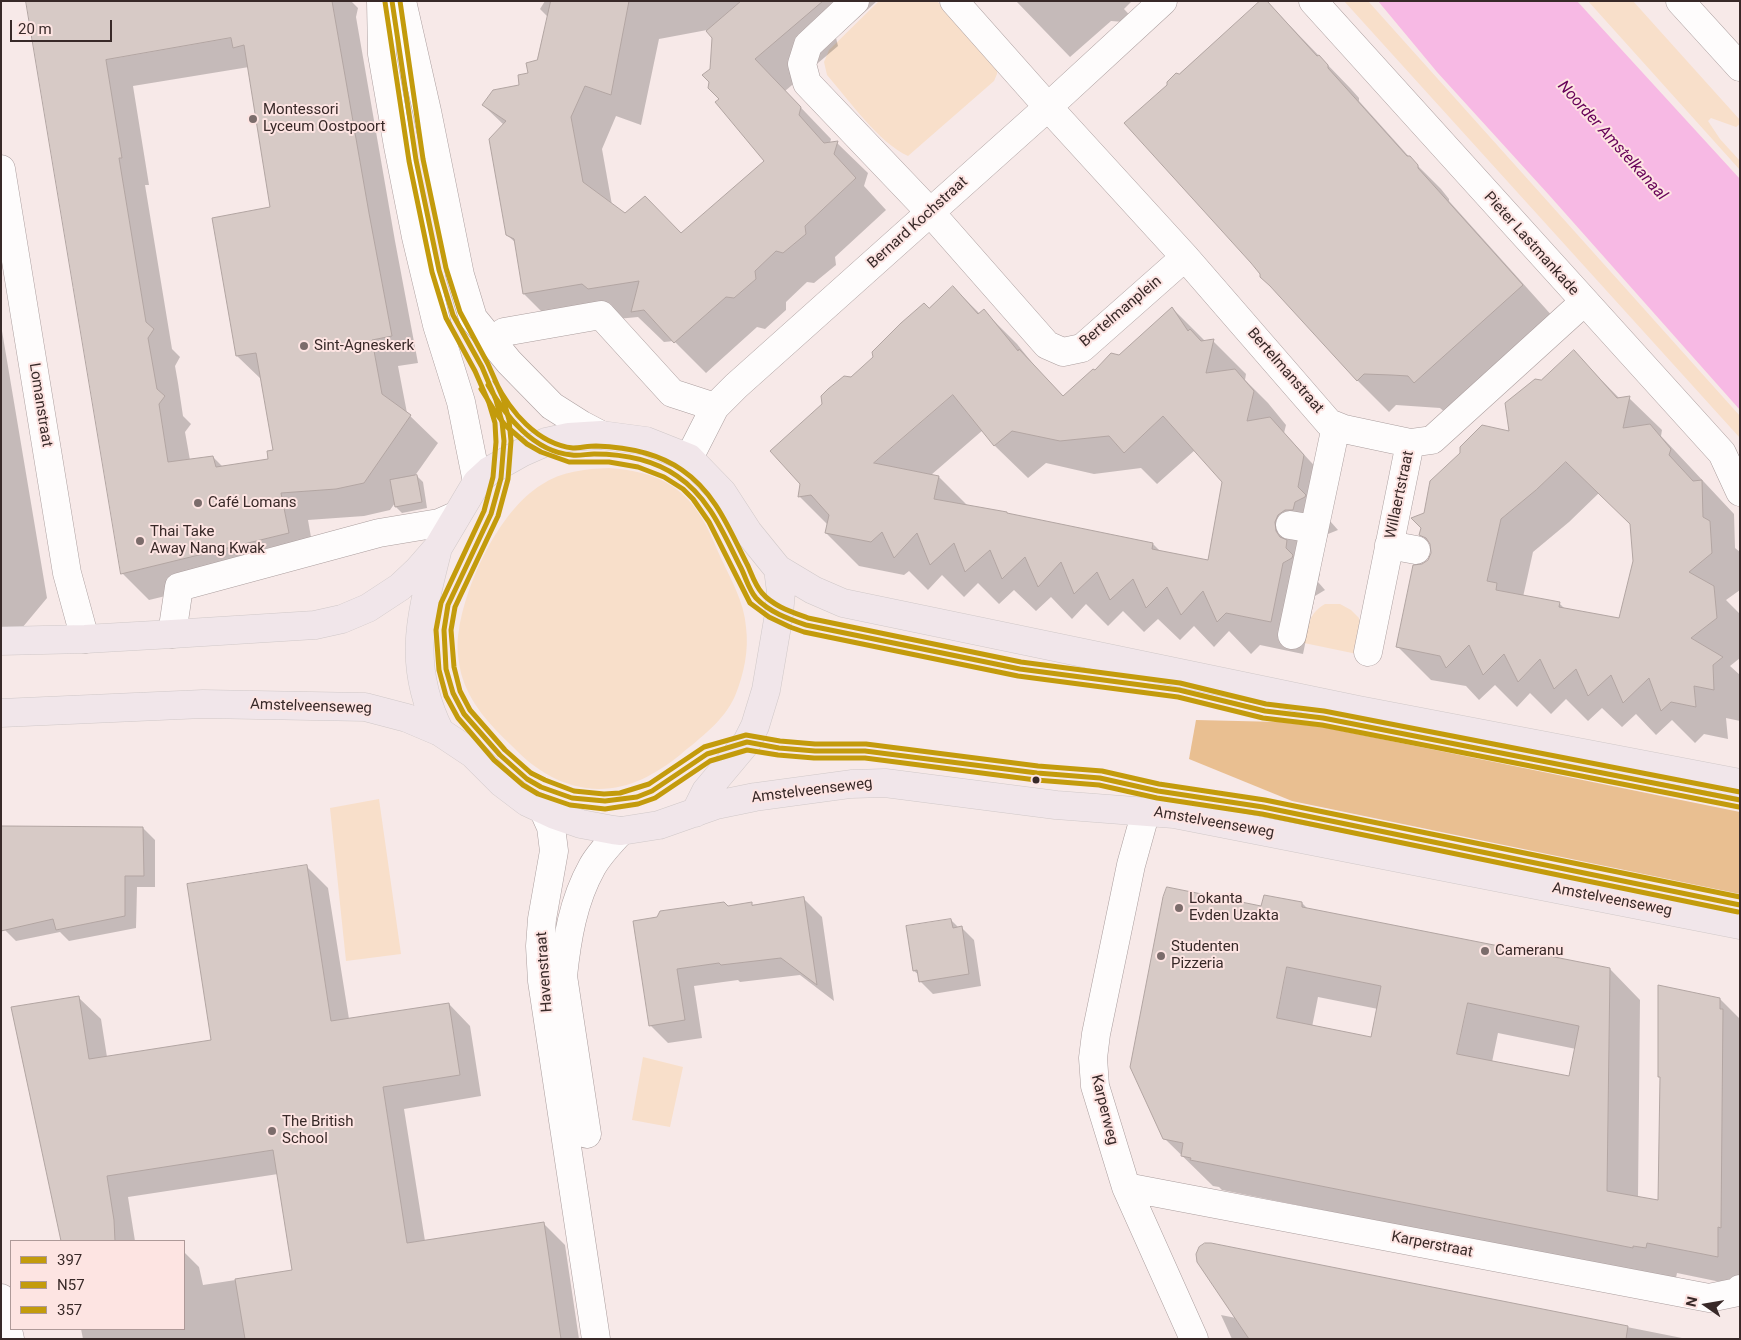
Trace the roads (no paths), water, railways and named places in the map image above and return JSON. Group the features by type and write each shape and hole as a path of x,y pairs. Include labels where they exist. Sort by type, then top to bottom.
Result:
{"main road":[{"path":"1,641 86,639 315,625 342,619 368,608 400,587 418,570 439,546 477,482 503,462 542,444 569,437 601,435 646,441 689,458 722,492 748,532 778,569 813,590 843,603 1358,710 1740,783"},
{"path":"439,546 422,611 418,647 421,680 430,712 440,732"},
{"path":"700,802 748,742 762,702 779,614 781,592 778,569"},
{"name":"Amstelveenseweg","path":"1,713 203,704 366,708 407,718 440,732 473,754 502,783 527,802 581,824 621,831 659,825 700,802 716,805 851,784 885,783 1056,804 1174,814 1211,820 1740,925"}],"street":[{"path":"381,1 382,54 416,237 437,325 461,402 477,482"},
{"path":"402,1 427,111 460,274 472,318 491,343 552,406 601,435"},
{"name":"Bertelmanplein","path":"854,1 808,45 802,64 807,83 930,212 1047,345 1063,352 1082,348 1185,257"},
{"path":"954,1 1185,257"},
{"name":"Bernard Kochstraat","path":"689,458 715,407 736,386 1164,1"},
{"name":"Pieter Lastmankade","path":"1312,1 1722,453 1740,492"},
{"path":"1680,1 1740,67"},
{"name":"Lomanstraat","path":"1,169 67,573 86,639"},
{"name":"Bertelmanstraat","path":"1185,257 1329,423 1344,429 1410,443"},
{"name":"Willaertstraat","path":"1368,652 1410,443 1432,440 1584,302"},
{"path":"491,343 504,332 601,315 672,393 715,407"},
{"path":"1292,635 1302,527 1336,426"},
{"path":"172,634 179,587 397,529 439,522 456,516"},
{"path":"1389,545 1416,550"},
{"name":"Havenstraat","path":"543,809 551,827 554,851 542,919 540,946 542,981 586,1135"},
{"name":"Karperweg","path":"1146,811 1131,865 1092,1058 1095,1086 1102,1115 1126,1187 1194,1339"},
{"name":"Havenstraat","path":"596,1339 586,1135 563,976 570,928 581,888 592,866 621,831"},
{"name":"Karperstraat","path":"1126,1187 1709,1298 1739,1290"},
{"path":"1,1298 10,1339"}],"water":[{"name":"Noorder Amstelkanaal","path":"1378,1 1577,1 1740,179 1740,410 1437,72"}],"place":[{"name":"Montessori Lyceum Oostpoort","path":"253,119"},
{"name":"Sint-Agneskerk","path":"304,346"},
{"name":"Café Lomans","path":"198,503"},
{"name":"Thai Take Away Nang Kwak","path":"140,541"},
{"name":"Lokanta Evden Uzakta","path":"1179,908"},
{"name":"Cameranu","path":"1485,951"},
{"name":"Studenten Pizzeria","path":"1161,956"},
{"name":"The British School","path":"272,1131"}]}
